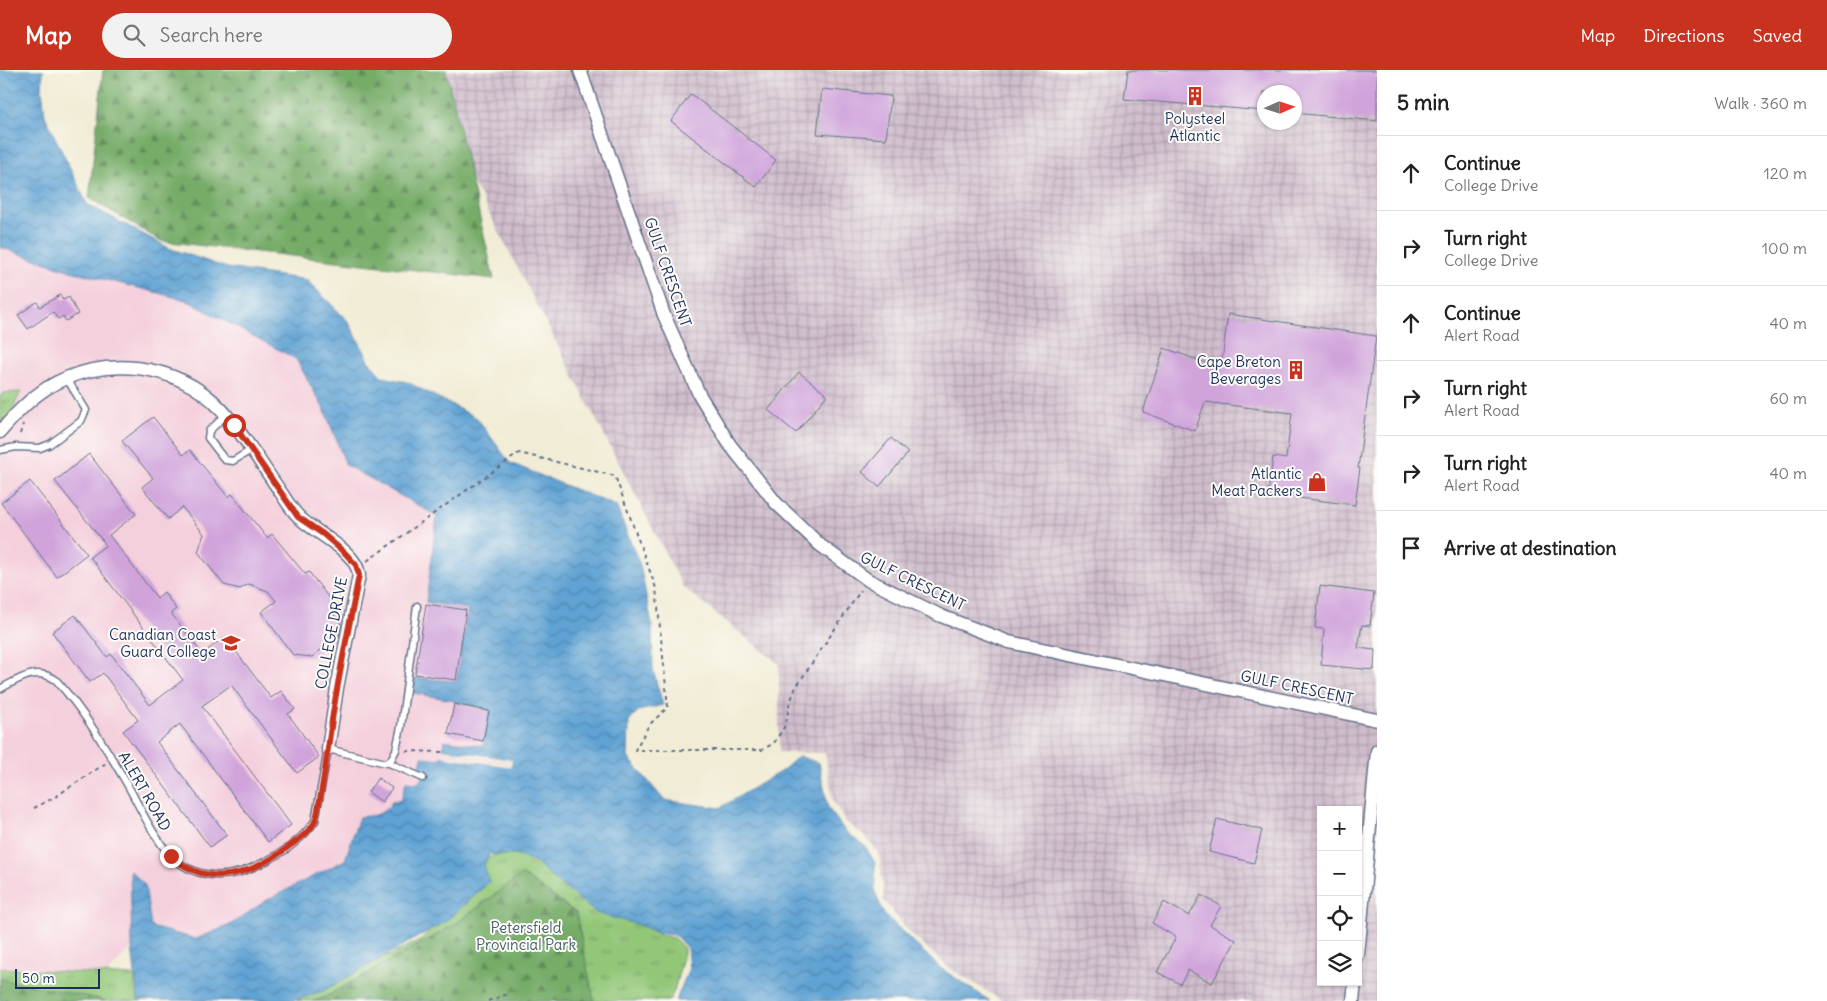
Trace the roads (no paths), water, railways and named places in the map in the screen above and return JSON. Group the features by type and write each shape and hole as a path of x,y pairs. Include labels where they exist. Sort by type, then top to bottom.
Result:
{"street":[{"name":"GULF CRESCENT","path":"580,70 664,315 699,394 730,445 776,503 820,546 868,580 941,616 1009,642 1377,720"},
{"name":"COLLEGE DRIVE","path":"0,432 29,401 45,389 67,379 108,367 134,367 172,376 190,384 212,400 226,414 298,517 338,546 355,564 358,570 328,749"},
{"path":"1359,941 1377,751"},
{"path":"1353,1001 1355,986"}],"lane":[{"path":"0,450 16,447 40,448 50,444 82,421 86,410 67,379"},
{"path":"226,414 208,430 208,438 225,460 233,462 251,450"},
{"path":"389,762 396,750 401,727 417,606"},
{"name":"ALERT ROAD","path":"0,689 32,674 44,674 58,682 113,759 164,848 180,863 196,872 207,875 225,876 246,871 288,848 310,829 315,822 328,749"},
{"path":"328,749 389,762 423,778"}],"water":[{"path":"0,70 43,70 42,88 45,116 87,204 169,248 227,268 307,280 348,321 371,364 382,377 407,382 477,418 510,463 616,506 640,565 652,625 653,670 663,705 638,711 629,722 628,757 664,800 720,808 783,770 799,756 819,763 828,808 846,832 865,846 875,863 875,892 884,914 939,967 990,1001 676,1001 689,968 687,948 675,935 658,933 637,924 598,914 558,883 534,861 515,855 489,854 484,865 489,882 446,921 323,991 291,1001 138,1000 132,947 130,870 145,885 151,927 196,939 230,925 267,900 345,860 359,817 379,814 393,801 401,800 406,782 419,783 424,774 419,769 422,757 441,759 441,756 511,767 512,760 443,749 444,740 483,746 490,710 454,702 453,700 413,693 415,678 456,681 468,609 426,602 437,516 346,465 325,411 296,359 186,300 71,271 0,247"}],"place":[{"name":"Polysteel Atlantic","path":"1195,96"},
{"name":"Cape Breton Beverages","path":"1296,370"},
{"name":"Atlantic Meat Packers","path":"1317,482"},
{"name":"Canadian Coast Guard College","path":"231,643"}],"park label":[{"name":"Petersfield Provincial Park","path":"526,936"}]}
